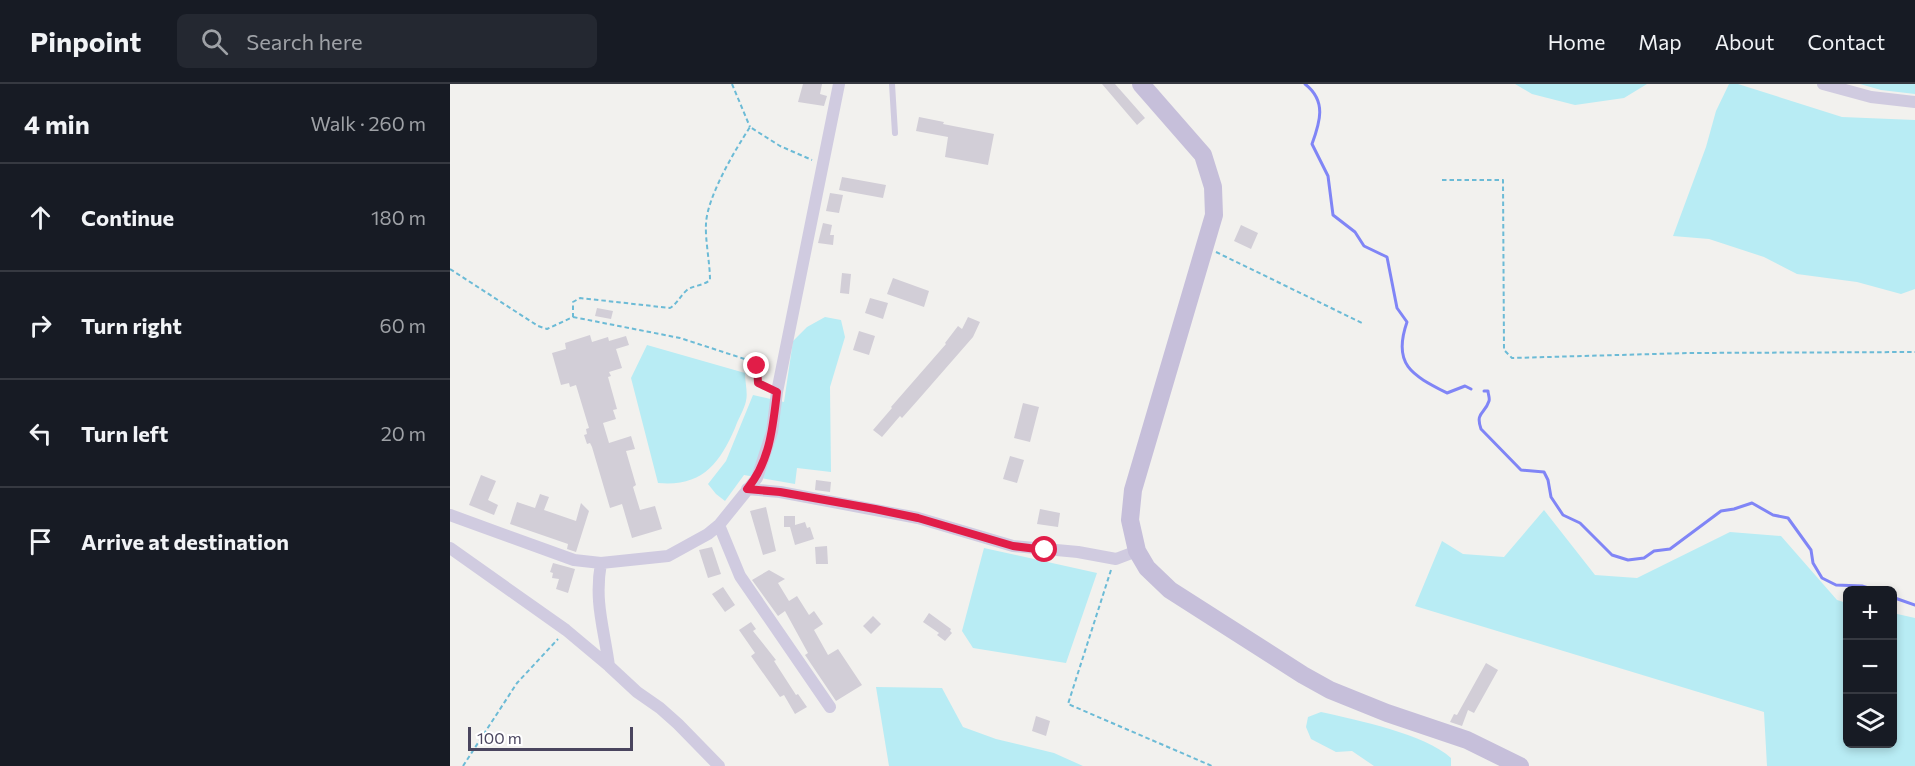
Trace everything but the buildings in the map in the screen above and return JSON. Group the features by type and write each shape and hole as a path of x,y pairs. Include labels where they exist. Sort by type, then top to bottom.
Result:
{"street":[{"path":"450,515 574,560 601,564 668,556 697,541 719,525 757,478 767,451 839,84"},
{"path":"1141,84 1203,155 1213,188 1214,215 1133,490 1130,520 1137,550 1147,568 1170,590 1303,675 1355,701 1467,740 1520,766"},
{"path":"1823,84 1871,97 1915,102"},
{"path":"747,489 780,492 907,516 1013,546 1078,552 1116,559 1137,550"},
{"path":"719,525 740,576 830,707"},
{"path":"450,548 566,630 678,724 719,766"},
{"path":"601,564 597,585 598,604 609,666"}],"lane":[{"path":"892,84 895,133"}],"path":[{"path":"732,84 750,127 788,150 824,164"},
{"path":"573,317 572,306 575,299 670,308 681,300 688,289 704,285 710,280 706,225 708,215 726,167 750,127"},
{"path":"1442,180 1503,180 1504,350 1512,358 1689,352 1915,352"},
{"path":"1205,246 1362,323"},
{"path":"450,270 543,328 551,329 573,317 680,338 754,362 757,366 758,383 777,392"},
{"path":"1116,559 1107,578 1068,704 1212,766"},
{"path":"463,766 517,683 566,630"}],"shaded area":[{"path":"1515,84 1647,84 1624,98 1575,105 1532,94"},
{"path":"1729,84 1738,84 1842,117 1915,120 1915,289 1901,294 1857,282 1797,274 1764,257 1709,239 1673,236 1706,147 1716,111"},
{"path":"1860,84 1915,84 1915,94 1881,90"},
{"path":"825,317 841,320 845,337 830,387 831,472 797,468 795,484 744,475 725,501 708,484 726,461 753,395 784,402 793,341 807,327"},
{"path":"647,345 745,373 746,401 729,441 707,471 686,481 658,483 631,378"},
{"path":"1544,510 1595,575 1637,578 1730,532 1781,536 1837,600 1843,602 1843,748 1897,748 1897,614 1915,618 1915,766 1767,766 1764,712 1415,606 1442,541 1463,554 1504,557"},
{"path":"984,548 1097,573 1066,663 973,648 962,631"},
{"path":"876,687 942,688 963,727 996,739 1054,753 1083,766 889,766"},
{"path":"1321,712 1390,729 1425,742 1451,758 1451,766 1374,766 1352,751 1336,752 1311,739 1306,727 1308,717"}],"waterway":[{"path":"1305,84 1312,91 1319,105 1319,120 1312,144 1328,176 1333,215 1355,232 1364,246 1387,257 1397,308 1407,322 1402,349 1408,367 1415,374 1447,393 1465,386 1471,389"},
{"path":"1484,391 1488,391 1489,400 1479,419 1481,429 1521,470 1544,472 1551,497 1563,515 1580,523 1612,555 1628,560 1644,558 1654,551 1670,549 1721,511 1752,503 1773,515 1788,518 1811,550 1813,563 1822,578 1836,585 1862,586"},
{"path":"1897,599 1915,605"}],"route":[{"path":"757,366 758,383 777,392 767,451 757,478 747,489 780,492 875,509 918,518 1013,546 1045,550"}]}
